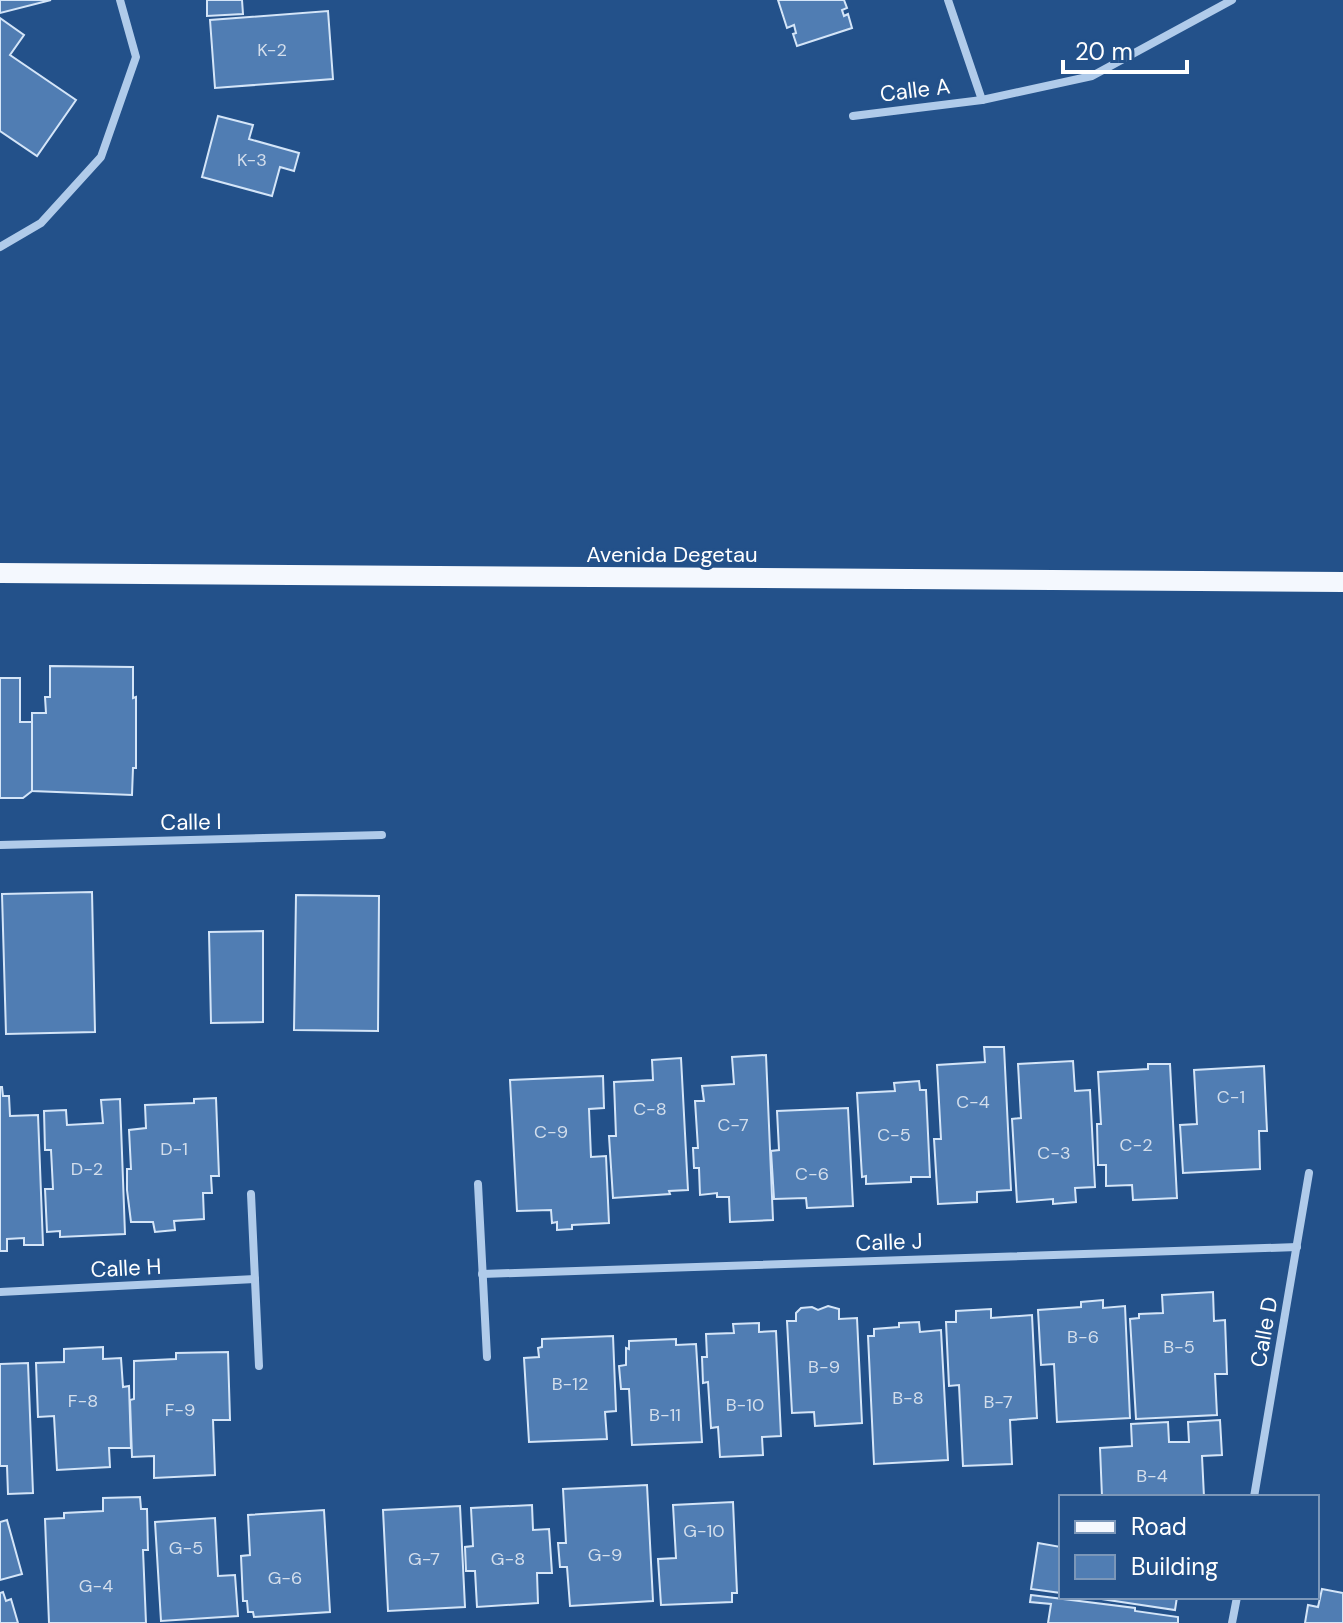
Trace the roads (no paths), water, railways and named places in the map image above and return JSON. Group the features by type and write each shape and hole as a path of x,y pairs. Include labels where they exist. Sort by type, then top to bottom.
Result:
{"main road":[{"name":"Avenida Degetau","path":"0,573 1343,582"}],"street":[{"path":"0,247 41,223 101,157 136,57 120,0"},
{"name":"Calle A","path":"948,0 982,100"},
{"name":"Calle A","path":"853,116 982,100 1092,76 1232,0"},
{"name":"Calle I","path":"0,845 382,835"},
{"name":"Calle D","path":"1254,1495 1309,1173"},
{"path":"478,1184 487,1357"},
{"path":"251,1194 259,1366"},
{"name":"Calle J","path":"482,1274 1297,1247"},
{"name":"Calle H","path":"0,1292 255,1279"},
{"path":"1232,1623 1237,1599"}]}
